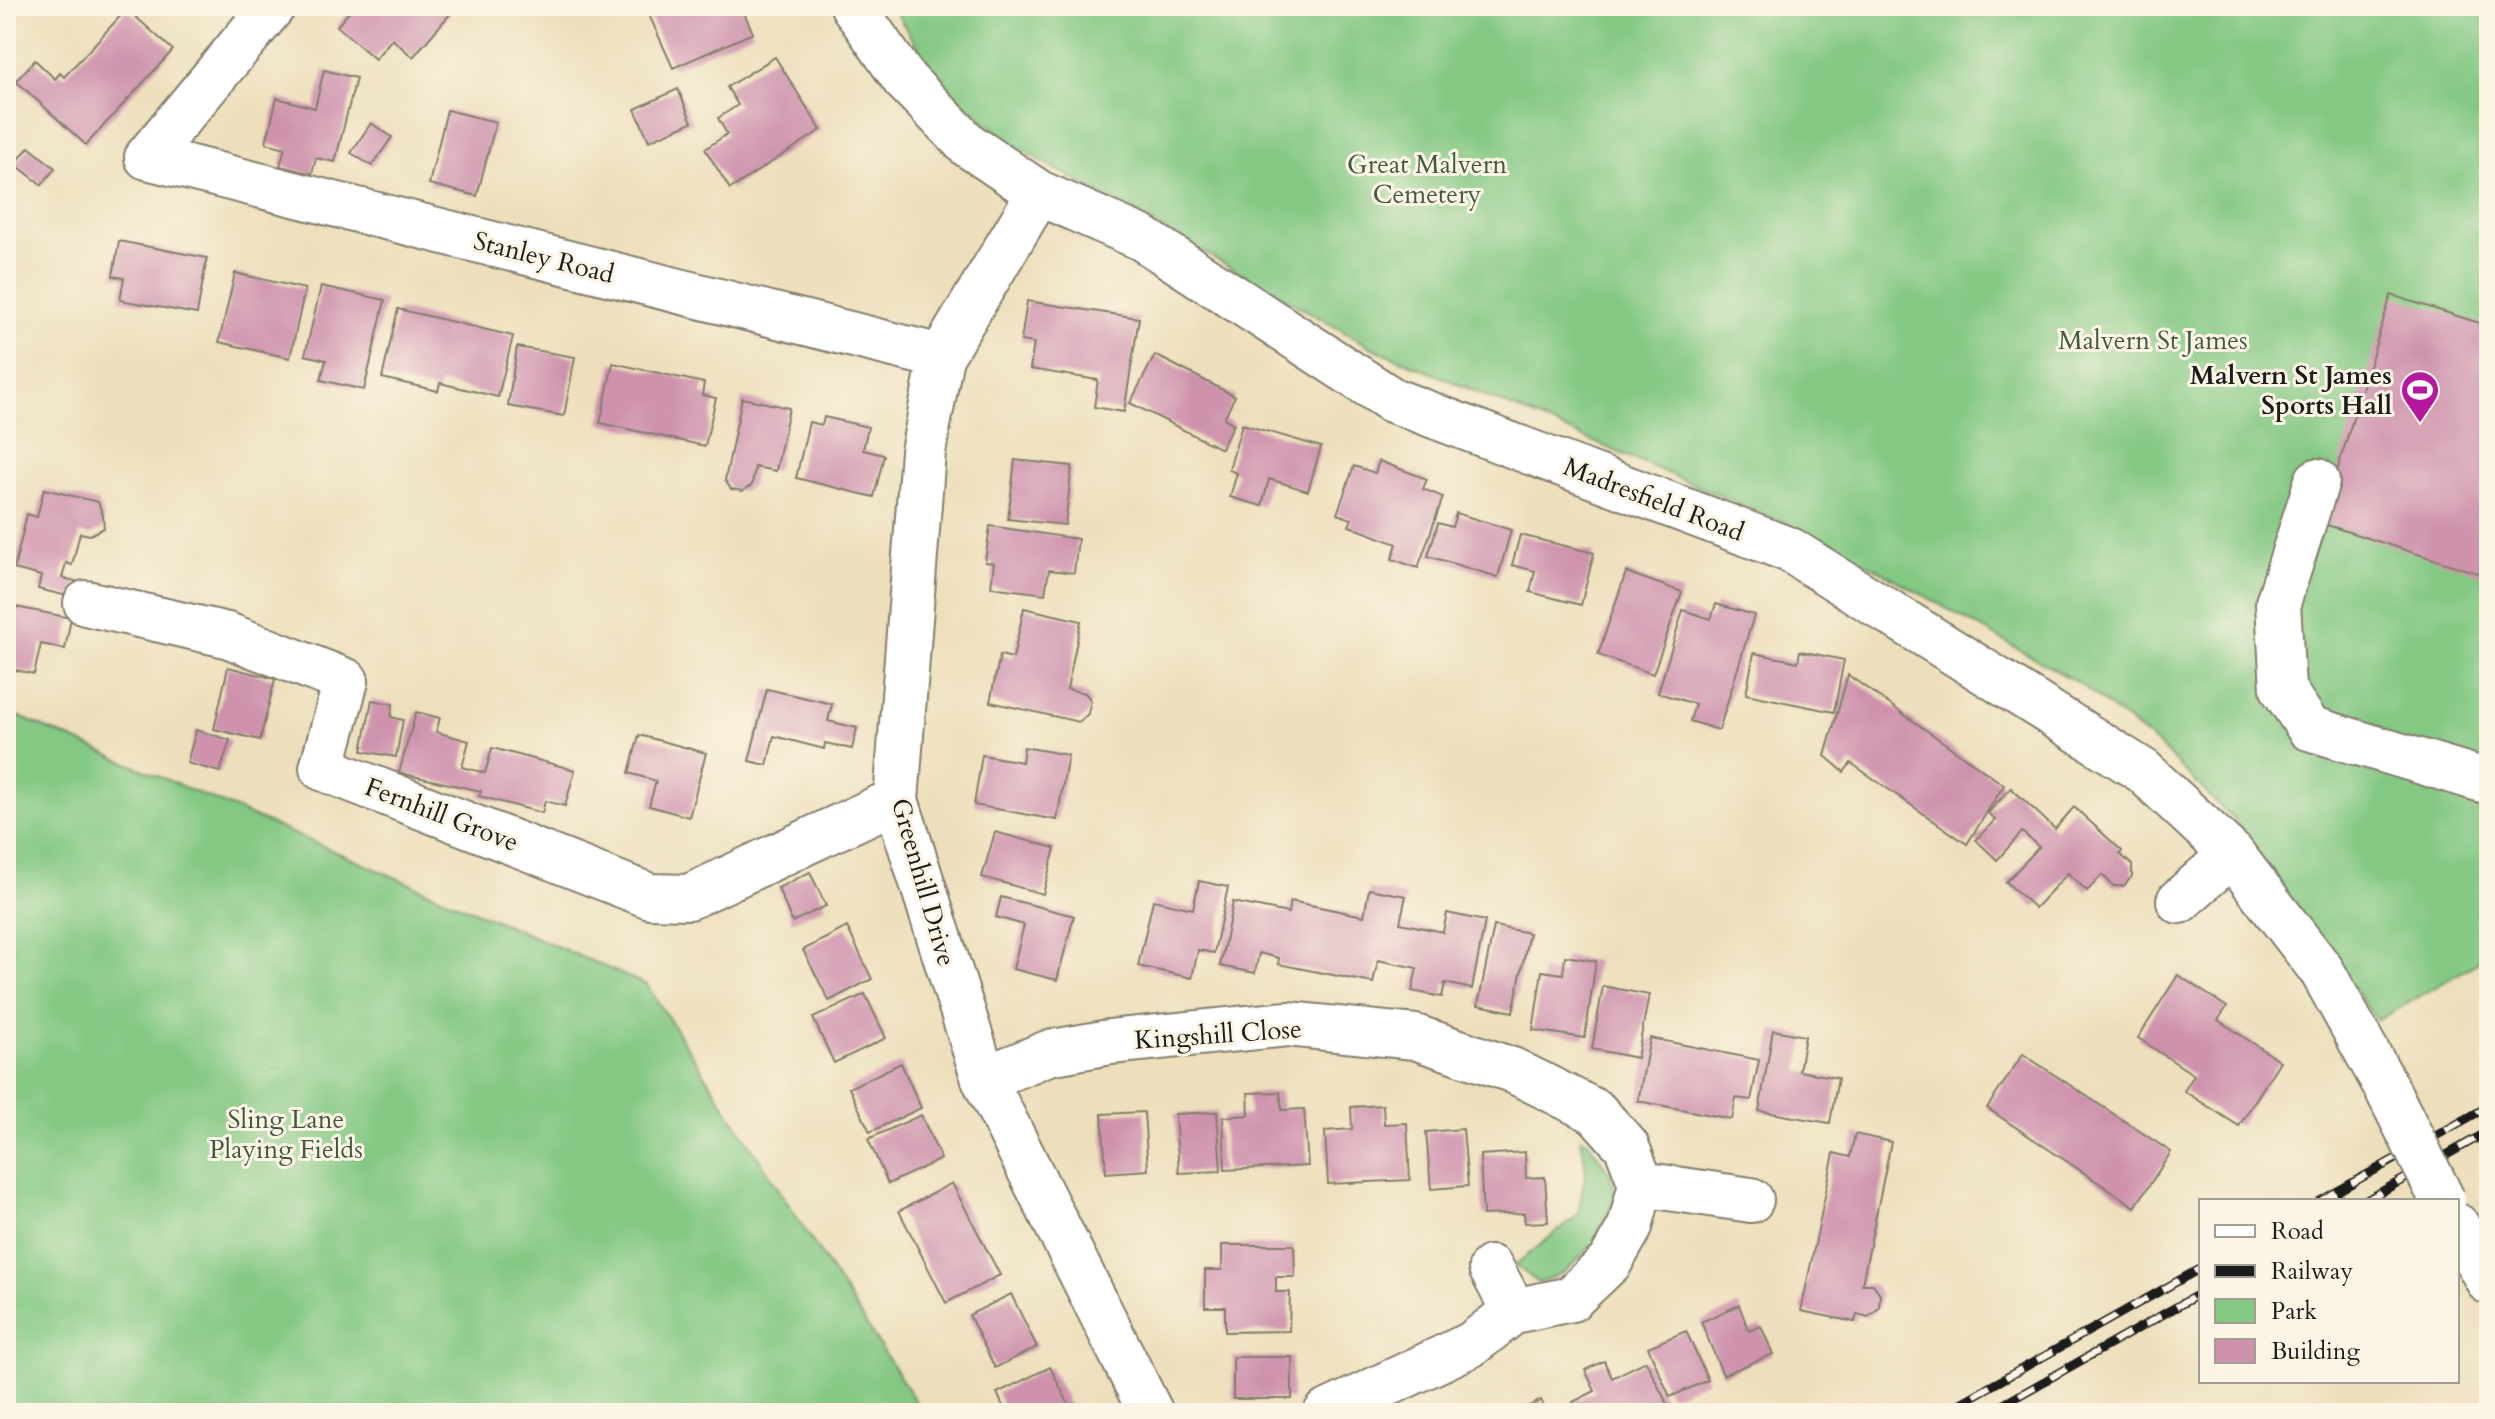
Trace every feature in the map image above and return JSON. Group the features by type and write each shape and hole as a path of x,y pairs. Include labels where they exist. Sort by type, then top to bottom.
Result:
{"street":[{"name":"Stanley Road","path":"273,6 147,157 941,357"},
{"name":"Madresfield Road","path":"853,6 904,79 968,145 1039,193 1142,238 1392,400 1790,550 2143,771 2232,854 2322,971 2383,1081 2442,1199"},
{"name":"Greenhill Drive","path":"1039,193 941,357 923,452 896,800 984,1079 1151,1413"},
{"path":"2317,481 2278,603 2283,689 2309,728 2489,782"},
{"name":"Fernhill Grove","path":"86,603 227,635 346,681 322,768 650,896 689,897 896,800"},
{"path":"2179,901 2232,854"},
{"name":"Kingshill Close","path":"984,1079 1048,1053 1110,1042 1288,1024 1415,1037 1512,1070 1596,1112 1627,1147 1641,1184"},
{"path":"1326,1413 1472,1344 1514,1311 1571,1299 1610,1262 1630,1227 1641,1184 1751,1200"},
{"path":"2459,1230 2489,1282"},
{"path":"1491,1268 1514,1311"}],"green space":[{"name":"Malvern St James","path":"892,6 2489,6 2489,956 2377,1021 2236,822 2158,745 2080,684 1829,542 1373,348 1013,145 941,84"},
{"name":"Sling Lane Playing Fields","path":"6,711 647,985 923,1413 6,1413"},
{"path":"1581,1138 1588,1141 1612,1177 1616,1197 1592,1245 1565,1272 1539,1283 1515,1265 1578,1215 1586,1170"}],"building":[{"path":"354,6 457,6 413,57 392,39 375,59 337,26"},
{"path":"645,6 741,6 753,33 673,68"},
{"path":"127,9 173,50 86,145 16,81 35,60 55,79 60,73 64,77"},
{"path":"775,57 821,130 730,189 705,149 727,134 718,118 738,105 727,87"},
{"path":"324,70 356,78 335,162 316,158 312,174 280,166 285,148 266,143 277,98 315,108"},
{"path":"678,89 692,122 649,141 635,109"},
{"path":"447,110 496,122 477,196 429,184"},
{"path":"371,123 392,137 372,166 351,153"},
{"path":"29,147 55,168 42,185 15,164"},
{"path":"119,241 207,258 197,314 120,300 124,278 113,276"},
{"path":"235,273 305,289 290,358 219,342"},
{"path":"321,286 385,300 364,390 321,380 326,360 305,355"},
{"name":"Malvern St James Sports Hall","path":"2391,295 2489,326 2489,577 2321,523"},
{"path":"1027,301 1139,318 1124,412 1094,407 1098,380 1030,369 1034,343 1021,341"},
{"path":"398,309 513,336 498,397 440,383 438,391 382,378"},
{"path":"517,347 575,357 564,416 508,406"},
{"path":"1155,355 1235,396 1224,418 1234,424 1221,449 1130,403"},
{"path":"613,363 704,383 702,395 716,398 705,446 600,423"},
{"path":"742,398 789,408 776,471 755,467 752,485 743,491 731,489 725,480"},
{"path":"824,417 868,427 863,450 884,455 874,497 796,478 809,422 822,425"},
{"path":"1242,424 1321,447 1308,491 1269,479 1262,506 1230,497 1237,473 1229,470"},
{"path":"1015,460 1072,466 1065,525 1008,519"},
{"path":"1379,461 1427,479 1423,489 1443,497 1418,568 1392,559 1397,544 1349,526 1352,519 1337,514 1354,466 1375,473"},
{"path":"44,489 98,502 103,516 104,528 90,535 80,533 72,565 66,563 62,578 76,581 72,597 38,589 41,576 14,569 27,514 37,517"},
{"path":"1456,513 1511,530 1498,577 1428,556 1438,523 1452,527"},
{"path":"990,526 1078,539 1074,573 1049,570 1045,594 991,587 994,563 985,562"},
{"path":"1520,535 1594,553 1581,605 1530,592 1535,571 1512,565"},
{"path":"1626,572 1682,592 1653,674 1598,655"},
{"path":"1716,604 1754,615 1719,730 1690,721 1695,704 1658,693 1683,610 1711,619"},
{"path":"6,605 71,618 65,649 41,644 34,674 6,668"},
{"path":"1024,608 1081,621 1067,689 1085,693 1091,700 1088,714 1079,722 990,702 1000,655 1013,658"},
{"path":"1800,651 1844,660 1834,712 1746,694 1754,653 1798,662"},
{"path":"228,667 275,679 260,740 214,729"},
{"path":"1848,675 2004,785 1967,844 1851,763 1844,772 1825,756"},
{"path":"767,689 832,704 828,721 857,728 852,749 825,743 824,749 774,736 767,765 749,761"},
{"path":"372,700 393,704 391,717 403,720 396,757 362,751"},
{"path":"416,712 440,718 436,732 469,741 462,767 485,773 492,748 575,770 565,806 545,801 542,813 479,796 481,791 399,773"},
{"path":"196,730 230,740 220,772 187,763"},
{"path":"639,735 706,753 689,817 649,806 656,781 629,773"},
{"path":"1024,747 1068,755 1057,820 974,805 982,755 1022,762"},
{"path":"2011,788 2055,829 2074,807 2122,851 2120,854 2132,865 2132,876 2124,886 2114,886 2102,875 2087,891 2068,873 2035,908 2006,882 2039,847 2022,832 1997,860 1976,840 1995,820 1988,813"},
{"path":"995,832 1055,848 1043,894 982,877"},
{"path":"810,872 826,906 792,922 778,888"},
{"path":"1199,881 1228,887 1214,953 1198,950 1192,978 1138,966 1153,900 1193,909"},
{"path":"1369,889 1406,896 1400,923 1443,932 1447,913 1485,921 1472,989 1445,983 1442,997 1412,991 1417,968 1378,960 1373,983 1278,964 1279,958 1259,953 1255,973 1220,966 1233,902 1288,913 1290,901 1364,916"},
{"path":"1001,897 1074,916 1057,980 1013,969 1024,925 996,917"},
{"path":"1494,926 1529,933 1513,1012 1478,1005"},
{"path":"847,927 872,979 829,1001 803,950"},
{"path":"1565,956 1596,961 1585,1038 1533,1030 1542,971 1563,974"},
{"path":"2178,975 2227,1007 2218,1020 2280,1061 2239,1126 2184,1091 2194,1075 2138,1038"},
{"path":"1603,986 1649,995 1637,1058 1592,1049"},
{"path":"865,994 886,1038 834,1063 813,1018"},
{"path":"1773,1030 1805,1036 1799,1071 1838,1078 1830,1123 1759,1111"},
{"path":"1650,1038 1759,1060 1751,1100 1736,1098 1732,1119 1638,1101"},
{"path":"2023,1054 2171,1152 2135,1207 1987,1108"},
{"path":"901,1063 921,1108 870,1132 849,1088"},
{"path":"1280,1092 1282,1110 1304,1109 1308,1166 1225,1170 1223,1117 1249,1115 1248,1093"},
{"path":"1383,1105 1384,1124 1407,1123 1410,1180 1328,1184 1325,1131 1352,1129 1351,1107"},
{"path":"1144,1112 1148,1170 1106,1173 1102,1114"},
{"path":"1217,1112 1221,1171 1179,1173 1175,1114"},
{"path":"921,1115 941,1159 888,1184 868,1139"},
{"path":"1463,1129 1468,1186 1431,1189 1426,1132"},
{"path":"1855,1134 1891,1142 1862,1284 1873,1284 1880,1294 1879,1308 1868,1317 1857,1314 1855,1322 1801,1311 1834,1153 1850,1157"},
{"path":"1525,1152 1526,1178 1545,1177 1548,1222 1525,1223 1524,1213 1483,1215 1480,1155"},
{"path":"952,1183 1000,1275 946,1303 899,1211"},
{"path":"1222,1245 1294,1245 1295,1277 1276,1277 1276,1292 1290,1292 1289,1331 1225,1332 1225,1307 1205,1307 1205,1270 1222,1270"},
{"path":"1011,1294 1037,1347 995,1368 969,1315"},
{"path":"1739,1305 1749,1331 1761,1326 1773,1354 1723,1375 1701,1322"},
{"path":"1686,1331 1708,1380 1670,1397 1648,1347"},
{"path":"1233,1357 1292,1357 1292,1399 1233,1399"},
{"path":"1604,1361 1612,1378 1646,1361 1670,1410 1578,1413 1573,1402 1595,1391 1585,1370"},
{"path":"1050,1367 1073,1413 1006,1413 997,1393"},
{"path":"1541,1400 1547,1413 1516,1413"}],"railway":[{"path":"2324,1199 2489,1106"},
{"path":"2369,1199 2489,1131"},
{"path":"1943,1413 2199,1269"},
{"path":"1988,1413 2199,1294"}],"place":[{"name":"Malvern St James Sports Hall","path":"2420,424"}],"park label":[{"name":"Great Malvern Cemetery","path":"1427,179"}]}
